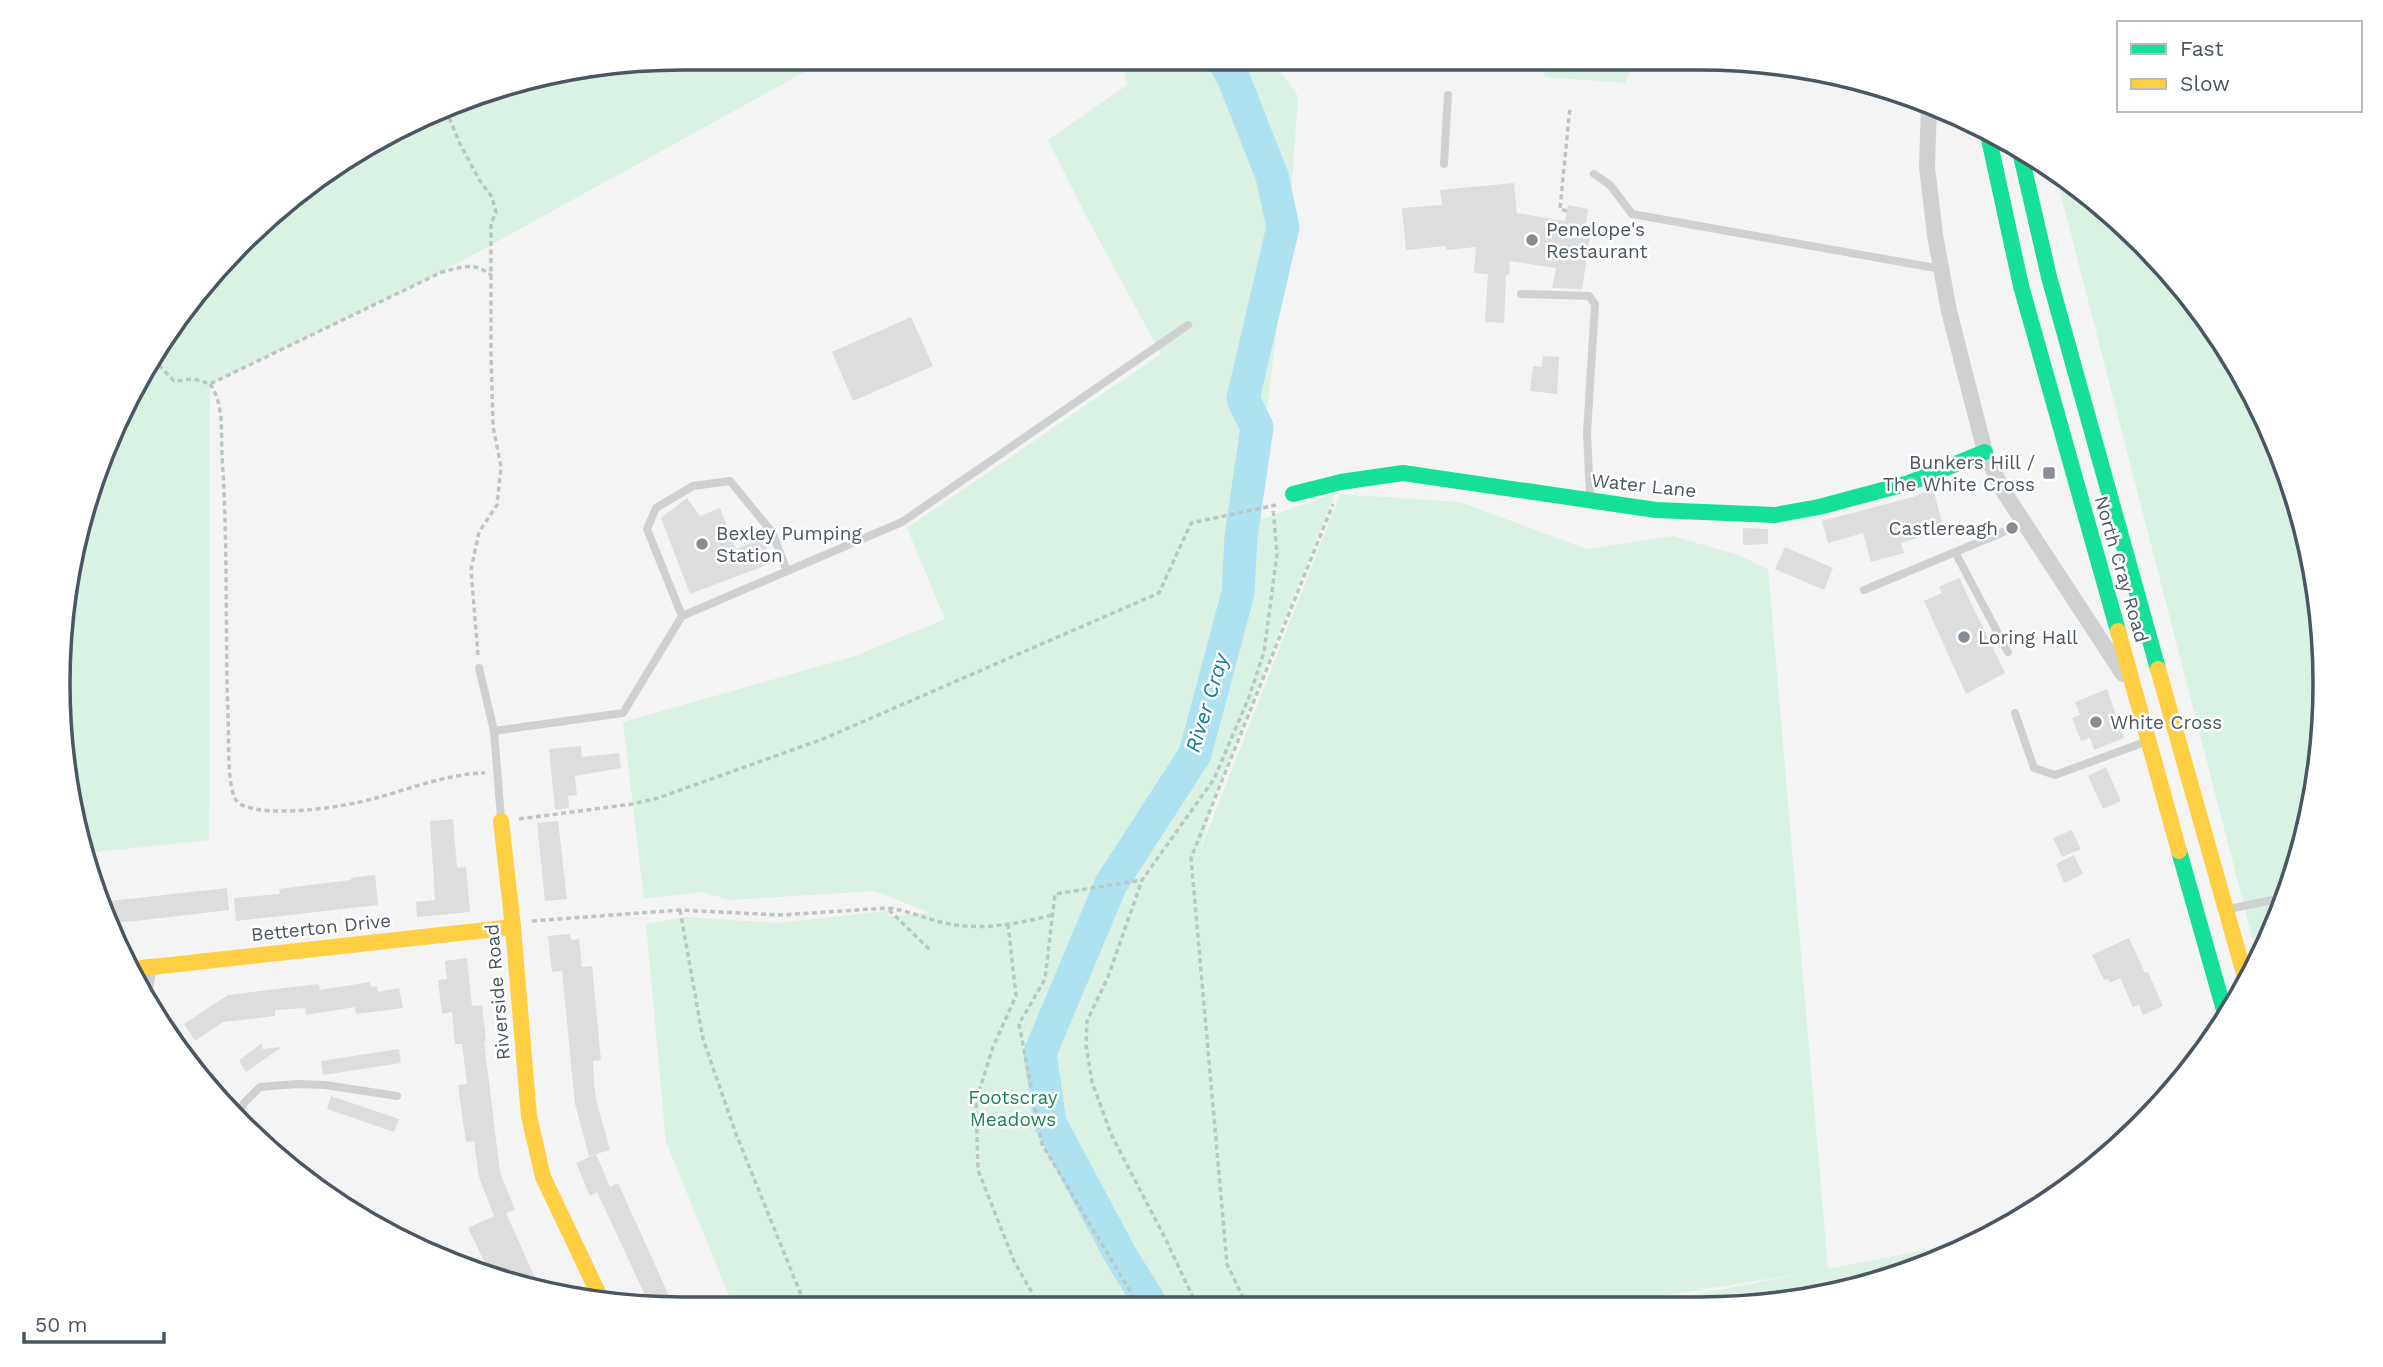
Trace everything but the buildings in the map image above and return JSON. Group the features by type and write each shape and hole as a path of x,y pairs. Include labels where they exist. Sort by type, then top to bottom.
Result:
{"main road":[{"name":"North Cray Road","path":"1990,143 2021,286 2222,1004"},
{"name":"North Cray Road","path":"2023,162 2070,354 2243,969"},
{"name":"Water Lane","path":"1293,494 1403,470 1548,496 1656,510 1775,515 1819,507 1909,483 1985,452"},
{"name":"Riverside Road","path":"501,821 513,925 529,1116 543,1177 596,1291"},
{"name":"Betterton Drive","path":"142,968 513,925"}],"street":[{"path":"1929,115 1927,167 1935,234 1949,311 1985,452 2003,489 2134,690"}],"lane":[{"path":"1444,164 1448,96"},
{"path":"1594,174 1610,185 1632,214 1941,269"},
{"path":"1521,294 1589,296 1595,304 1587,433 1591,500"},
{"path":"494,731 623,713 682,616 902,522 1188,325"},
{"path":"682,616 647,529 656,508 693,486 730,481 772,532 787,571"},
{"path":"1864,590 2025,523"},
{"path":"1955,552 2008,652"},
{"name":"Riverside Road","path":"479,668 494,731 501,821"},
{"path":"2015,713 2034,768 2055,775 2148,741"},
{"path":"2226,910 2273,900"},
{"path":"241,1108 260,1087 297,1084 397,1096"}],"path":[{"path":"1567,211 1560,209 1570,107"},
{"path":"449,117 460,144 492,197 496,213 491,223 491,354 493,426 501,467 496,505 479,532 471,570 479,668"},
{"path":"210,384 442,272 469,265 482,268 492,276"},
{"path":"159,366 174,382 194,379 210,384 218,394 227,569 226,652 230,769 234,796 241,805 257,809 351,805 473,773 497,773"},
{"path":"1243,1297 1227,1264 1191,858 1341,482"},
{"path":"501,821 632,804 657,798 822,739 1159,593 1191,523 1273,507 1277,554 1264,652 1249,697 1214,779 1142,880 1108,977 1087,1021 1086,1045 1091,1082 1111,1134 1166,1240 1192,1297"},
{"path":"1134,1297 1042,1144 1020,1024 1045,979 1055,894 1142,880"},
{"path":"513,925 680,910 781,915 887,908 902,909 946,923 990,926 1024,923 1052,915"},
{"path":"887,908 930,950"},
{"path":"680,910 703,1039 736,1134 803,1297"},
{"path":"1008,924 1016,996 993,1047 976,1101 978,1170 1014,1261 1034,1297"}],"green space":[{"path":"684,70 808,70 442,272 210,384 209,840 94,852 75,764 70,684 75,603 91,525 103,486 133,412 173,343 197,310 250,250 310,197 377,152 449,117 525,91 603,75"},
{"name":"Footscray Meadows","path":"1124,70 1279,70 1298,96 1289,226 1256,504 1240,487 1226,532 1335,493 1215,795 1200,851 1340,494 1460,502 1587,549 1673,536 1738,555 1768,569 1828,1269 1941,1247 1858,1276 1780,1292 1740,1296 1683,1297 1810,1272 1656,1297 729,1297 666,1142 646,924 685,917 777,923 887,911 888,916 930,913 875,891 730,900 701,892 644,899 623,722 855,656 945,619 907,528 1161,354 1048,140 1127,85"},
{"path":"1545,70 1630,70 1626,83 1544,77"},
{"path":"2059,187 2104,222 2133,250 2161,279 2210,343 2250,412 2280,486 2292,525 2308,603 2312,643 2312,724 2308,764 2292,842 2280,881 2254,945"}],"waterway":[{"name":"River Cray","path":"1146,1297 1121,1256 1050,1123 1040,1053 1111,884 1195,754 1238,593 1241,537 1257,427 1243,399 1283,227 1272,176 1229,70"}],"traffic: fast":[{"path":"1990,143 2021,286 2118,631"},
{"path":"2023,162 2049,277 2158,669"},
{"path":"1293,494 1341,482 1403,473 1656,510 1775,515 1819,507 1909,483 1985,452"},
{"path":"2179,851 2222,1004"}],"traffic: slow":[{"path":"2118,631 2179,851"},
{"path":"2158,669 2243,969"},
{"path":"501,821 529,1116 543,1177 597,1291"},
{"path":"140,968 513,927"}],"place":[{"name":"Penelope's Restaurant","path":"1532,240"},
{"name":"Bunkers Hill / The White Cross","path":"2049,473"},
{"name":"Castlereagh","path":"2012,528"},
{"name":"Bexley Pumping Station","path":"702,544"},
{"name":"Loring Hall","path":"1964,637"},
{"name":"White Cross","path":"2096,722"}]}
